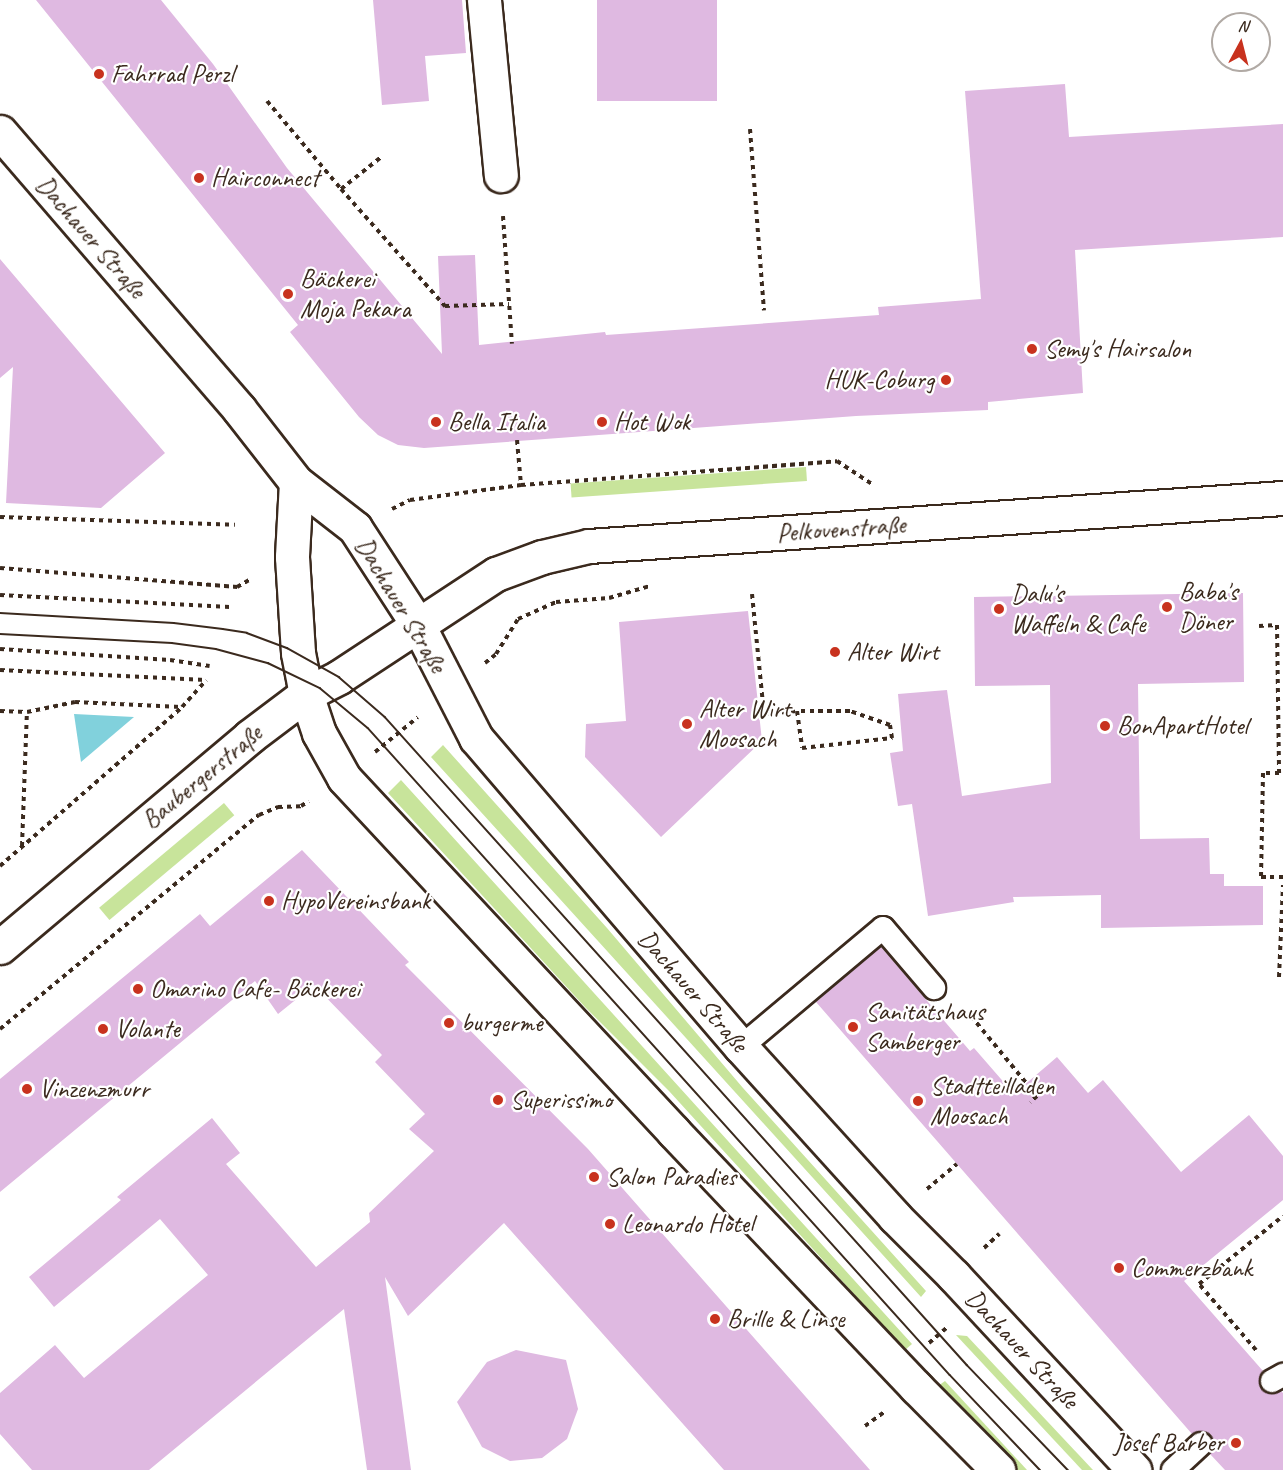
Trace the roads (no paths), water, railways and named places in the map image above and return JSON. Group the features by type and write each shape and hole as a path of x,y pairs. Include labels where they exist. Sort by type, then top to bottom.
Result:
{"main road":[{"path":"484,0 501,175"},
{"name":"Dachauer Straße","path":"0,132 239,409 296,482 355,528 418,625 476,738 741,1047 895,1217 954,1276 1134,1470"},
{"path":"296,482 292,591 298,653 306,694 319,733 344,778 916,1388 999,1470"},
{"name":"Pelkovenstraße","path":"418,625 496,574 542,557 589,546 1283,498"},
{"name":"Baubergerstraße","path":"0,947 241,743 306,694 339,676 418,625"}],"lane":[{"path":"741,1047 883,928 934,988"},
{"path":"1173,1470 1201,1444"}],"water":[{"path":"74,714 134,717 81,762"}],"tram line":[{"path":"0,613 174,623 247,633 287,648 339,677 385,717 967,1365 1068,1470"},
{"path":"0,634 172,643 216,649 268,663 320,688 368,728 950,1375 1040,1470"}],"place":[{"name":"Fahrrad Perzl","path":"99,74"},
{"name":"Hairconnect","path":"199,178"},
{"name":"Bäckerei Moja Pekara","path":"288,294"},
{"name":"Semy's Hairsalon","path":"1032,349"},
{"name":"HUK-Coburg","path":"946,380"},
{"name":"Bella Italia","path":"436,422"},
{"name":"Hot Wok","path":"602,422"},
{"name":"Baba's Döner","path":"1167,607"},
{"name":"Dalu's Waffeln & Cafe","path":"999,609"},
{"name":"Alter Wirt","path":"835,652"},
{"name":"Alter Wirt Moosach","path":"687,724"},
{"name":"BonApartHotel","path":"1105,726"},
{"name":"HypoVereinsbank","path":"269,901"},
{"name":"Omarino Cafe- Bäckerei","path":"138,989"},
{"name":"burgerme","path":"449,1023"},
{"name":"Sanitätshaus Samberger","path":"853,1027"},
{"name":"Volante","path":"103,1029"},
{"name":"Vinzenzmurr","path":"27,1089"},
{"name":"Superissimo","path":"498,1100"},
{"name":"Stadtteilladen Moosach","path":"918,1101"},
{"name":"Salon Paradies","path":"594,1177"},
{"name":"Leonardo Hotel","path":"610,1224"},
{"name":"Commerzbank","path":"1119,1268"},
{"name":"Brille & Linse","path":"715,1319"},
{"name":"Josef Barber","path":"1236,1443"}]}
